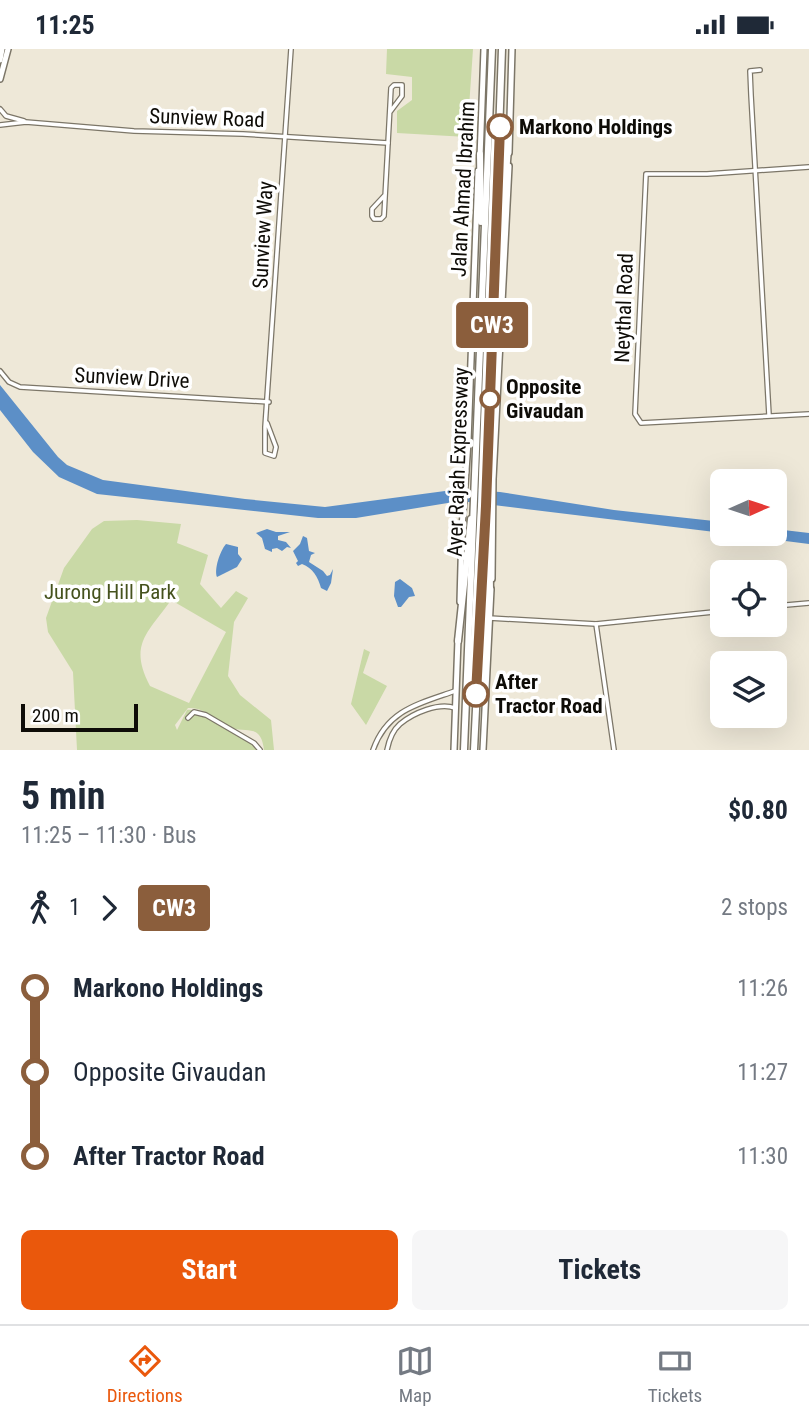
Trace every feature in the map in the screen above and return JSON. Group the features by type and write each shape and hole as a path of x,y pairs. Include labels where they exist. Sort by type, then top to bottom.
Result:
{"highway":[{"name":"Ayer Rajah Expressway","path":"464,750 492,49"},
{"name":"Ayer Rajah Expressway","path":"474,750 486,506 502,49"},
{"path":"495,268 509,149"},
{"path":"480,154 481,223 484,231"},
{"path":"486,506 489,514 490,590"},
{"path":"458,641 468,527 473,510"}],"main road":[{"path":"0,60 2,49"},
{"path":"0,79 8,49"},
{"name":"Jalan Ahmad Ibrahim","path":"483,750 490,590 494,567 493,479 510,183 512,49"},
{"name":"Jalan Ahmad Ibrahim","path":"454,750 483,51"}],"street":[{"name":"Sunview Way","path":"267,423 276,447 274,456 265,453 291,49"},
{"path":"760,70 750,71 769,416"},
{"path":"384,195 372,209 374,219 384,216 391,86 402,85 402,96 390,112"},
{"name":"Sunview Road","path":"0,109 6,116 26,122"},
{"name":"Sunview Road","path":"0,125 26,122 134,131 388,143"},
{"name":"Neythal Road","path":"809,167 646,174 635,414 641,423 809,414"},
{"name":"Sunview Drive","path":"0,371 9,382 20,387 269,402"},
{"path":"787,605 809,603"},
{"path":"489,618 596,624 710,612"},
{"path":"596,624 614,750"},
{"path":"373,750 384,727 409,708 457,690"},
{"path":"441,696 443,705"},
{"path":"421,702 423,712"},
{"path":"387,750 399,725 443,705 456,709"},
{"path":"409,708 423,712"},
{"path":"188,718 194,712 206,715 246,738 260,750"}],"green space":[{"path":"387,49 473,49 467,137 397,133 397,111 412,100 412,77 386,74"},
{"name":"Jurong Hill Park","path":"137,520 181,524 177,543 208,555 200,584 221,608 236,591 248,598 234,622 228,676 240,695 271,720 274,750 264,750 257,733 233,728 261,750 77,750 73,672 48,632 46,618 64,568 92,529 104,521","holes":["171,600 226,632 189,703 150,686 144,672 141,649 148,631","188,708 201,710 215,718 187,710 177,730 175,725"]},
{"path":"364,649 370,652 363,673 387,686 366,725 351,704"}],"water":[{"path":"0,385 58,457 67,465 103,480 325,507 460,489 500,492 614,510 710,521 710,531 460,501 356,518 318,518 97,494 59,477 33,452 0,410"},
{"path":"267,529 290,532 278,536 278,540 286,542 291,548 287,547 282,551 272,549 272,552 265,549 262,538 256,533"},
{"path":"788,531 809,533 809,544 788,541"},
{"path":"303,536 307,538 309,551 315,553 311,555 309,562 327,576 333,569 327,591 321,588 312,570 296,563 298,561 293,551"},
{"path":"226,544 238,547 238,554 242,559 237,567 217,577 218,560"},
{"path":"400,579 412,588 415,596 409,597 398,607 394,596 395,582"}],"bus line":[{"name":"CW3","path":"476,694 500,127"}],"place":[{"name":"Markono Holdings","path":"500,127"},
{"name":"Opposite Givaudan","path":"490,399"},
{"name":"After Tractor Road","path":"476,694"}]}
